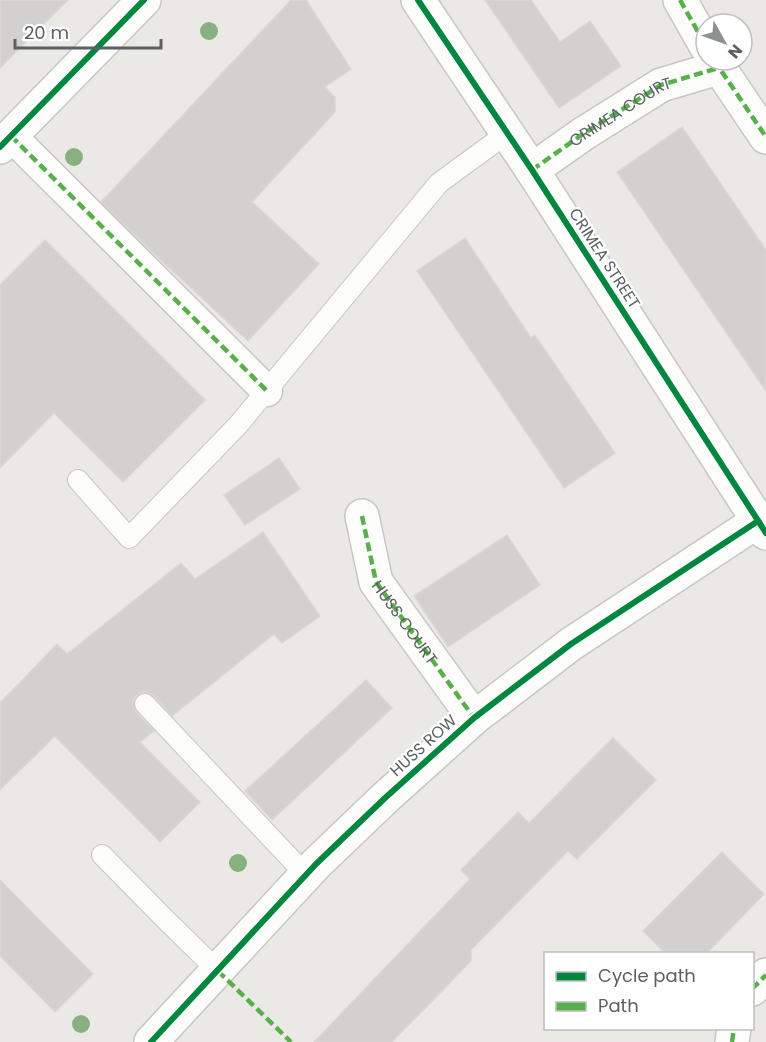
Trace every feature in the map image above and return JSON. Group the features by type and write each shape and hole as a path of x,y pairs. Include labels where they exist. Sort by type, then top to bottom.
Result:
{"street":[{"path":"144,0 5,142 267,391"},
{"name":"CRIMEA STREET","path":"418,0 532,170 762,527"},
{"path":"681,0 694,24"},
{"name":"CRIMEA COURT","path":"532,170 583,134 661,85 694,68"},
{"path":"722,72 766,137"},
{"name":"HUSS COURT","path":"362,516 376,582 474,718"},
{"name":"HUSS ROW","path":"152,1042 306,875 385,798 474,718 571,644 762,527"},
{"path":"754,988 766,975"}],"lane":[{"path":"78,480 129,538 238,425 439,183 506,134"},
{"path":"145,704 306,875"},
{"path":"102,855 218,971"}],"building":[{"path":"0,0 68,0 0,68"},
{"path":"291,0 306,0 351,69 325,87 335,97 335,112 252,202 319,264 248,341 101,202"},
{"path":"485,0 531,0 560,42 590,21 621,66 559,108"},
{"path":"682,127 766,250 766,391 617,172"},
{"path":"465,238 531,338 535,335 615,453 564,488 417,271"},
{"path":"45,240 205,400 123,482 54,413 0,468 0,285"},
{"path":"279,458 300,489 245,525 224,495"},
{"path":"263,532 320,616 282,643 274,634 172,716 149,693 143,692 136,696 133,701 136,712 154,731 140,742 200,802 160,842 55,736 0,790 0,703 57,644 67,654 181,563 195,579"},
{"path":"507,535 540,585 448,647 414,596"},
{"path":"366,680 392,708 272,820 245,791"},
{"path":"613,738 656,780 577,859 568,851 471,950 471,961 392,1042 314,1042 470,879 461,870 518,812 529,823"},
{"path":"722,852 764,894 708,952 664,952 643,931"},
{"path":"0,880 93,974 55,1012 0,956"}],"marked path":[{"path":"680,0 694,25"},
{"path":"532,170 583,134 661,85 705,72"},
{"path":"722,72 766,137"},
{"path":"11,136 267,391"},
{"path":"362,516 376,582 474,718"},
{"path":"218,971 291,1042"},
{"path":"754,987 766,975"},
{"path":"732,1042 734,1030"}],"cycle path":[{"path":"0,147 144,0"},
{"path":"418,0 532,170 766,533"},
{"path":"151,1042 316,864 474,718 571,644 758,521"}]}
